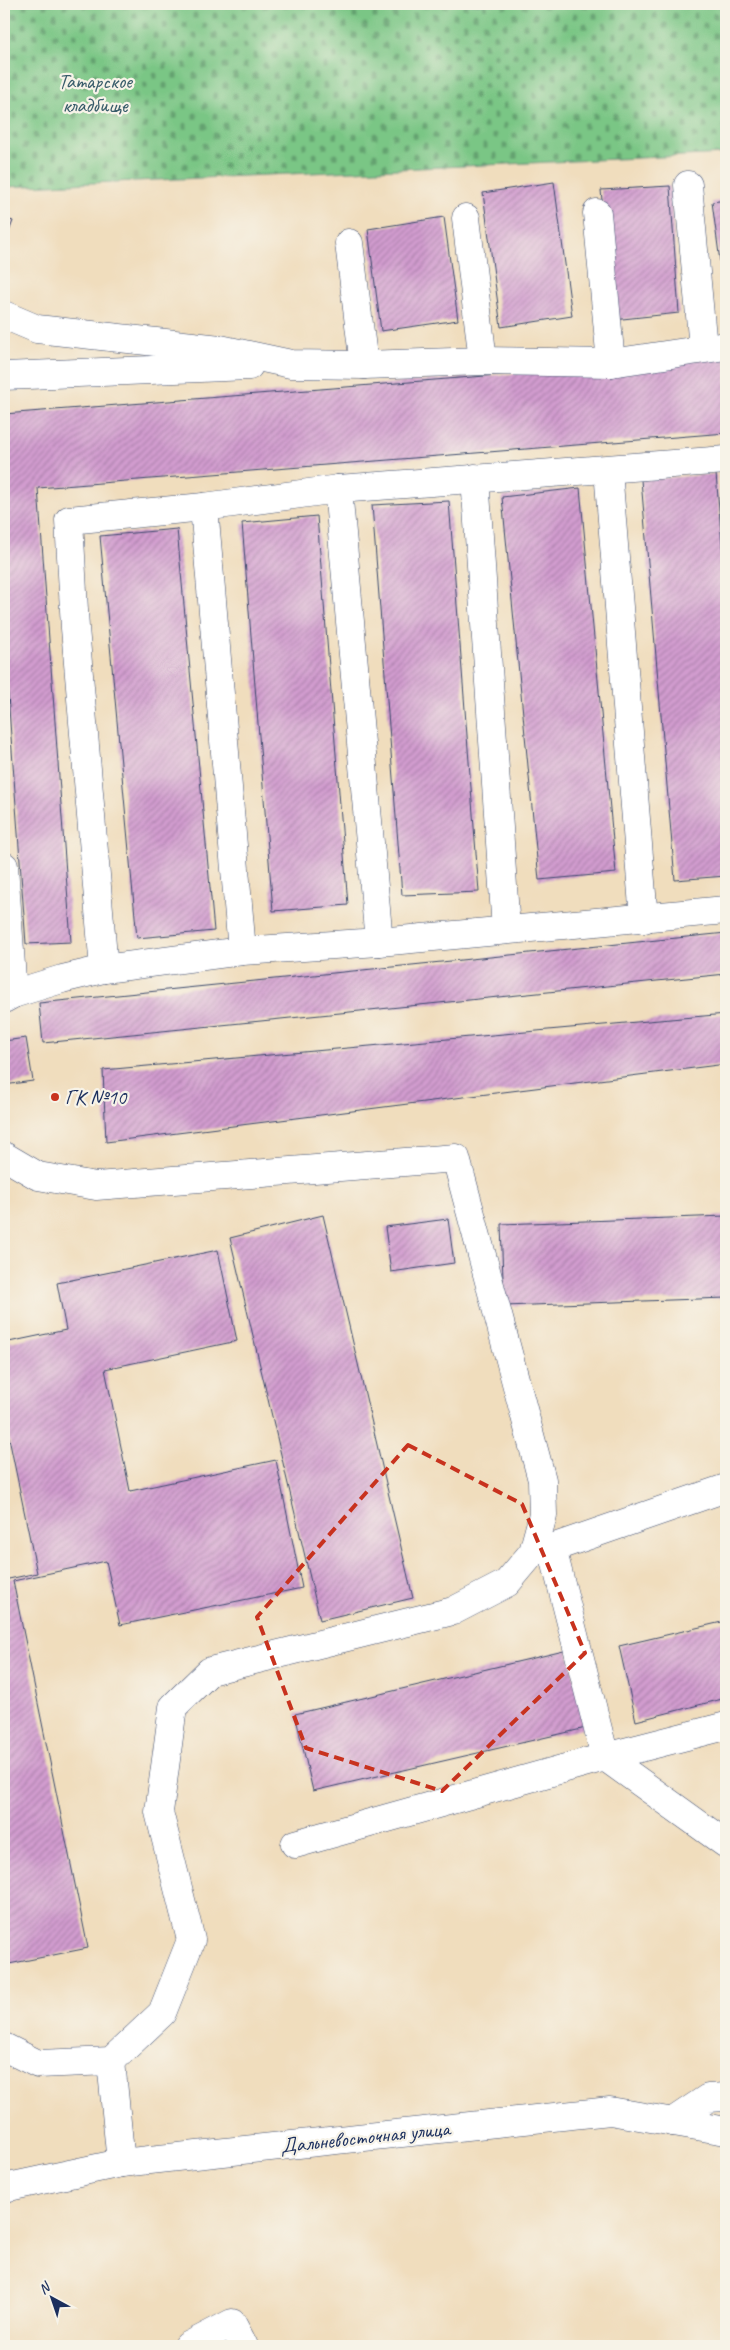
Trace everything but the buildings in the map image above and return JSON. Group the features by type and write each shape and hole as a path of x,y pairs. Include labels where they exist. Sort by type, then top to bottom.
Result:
{"street":[{"path":"4,376 290,364 364,365 483,361 611,363 715,347 688,185"},
{"path":"597,213 611,363"},
{"path":"466,218 483,361"},
{"path":"350,244 364,365"},
{"path":"4,315 37,329 220,349 290,364"},
{"path":"104,969 76,637 69,520 204,507 338,489 726,460"},
{"path":"608,470 644,919"},
{"path":"475,478 506,930"},
{"path":"338,489 379,942"},
{"path":"204,507 242,951"},
{"path":"4,866 9,996 62,979 104,969 242,951 379,942 726,910"},
{"path":"4,1156 38,1176 96,1186 456,1158 542,1480 542,1550 605,1757 726,1844"},
{"path":"4,2048 38,2064 111,2061 162,2013 192,1940 159,1812 173,1707 210,1671 453,1611 507,1583 542,1550 726,1488"},
{"path":"295,1844 605,1757 726,1726"},
{"path":"111,2061 122,2163"},
{"path":"672,2122 708,2098 726,2096"},
{"name":"Дальневосточная улица","path":"4,2188 122,2163 610,2111 726,2131"},
{"path":"188,2346 232,2323 244,2346"}],"highlighted area":[{"path":"408,1445 522,1504 585,1653 442,1791 306,1748 257,1617"}],"green space":[{"name":"Татарское кладбище","path":"4,4 720,4 726,32 726,154 4,187"}],"place":[{"name":"ГК №10","path":"55,1097"}]}
